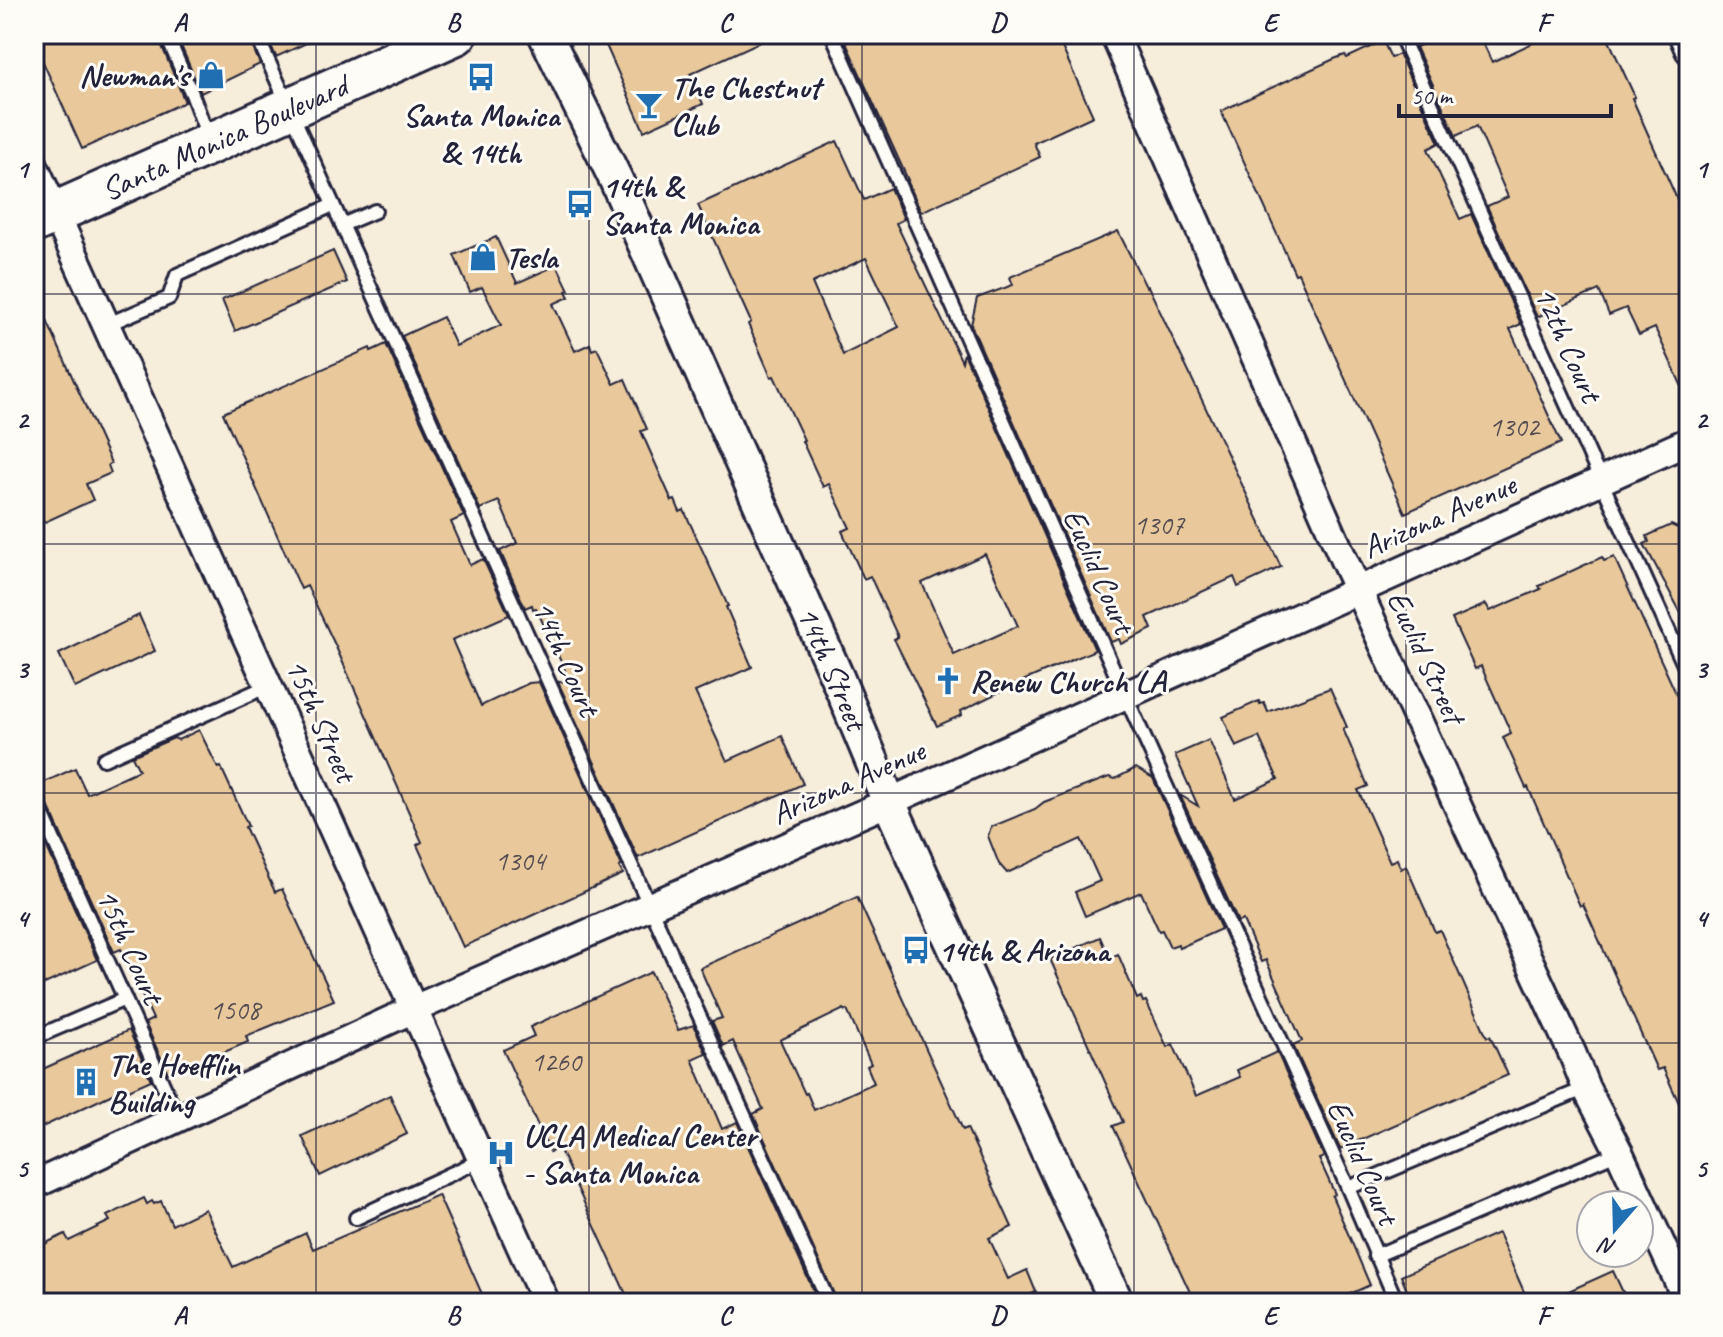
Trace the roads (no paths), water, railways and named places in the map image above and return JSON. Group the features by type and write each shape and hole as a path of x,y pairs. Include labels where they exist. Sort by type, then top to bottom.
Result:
{"main road":[{"name":"Santa Monica Boulevard","path":"45,217 456,34"}],"street":[{"name":"14th Street","path":"545,34 616,180 831,663 889,802 1117,1303"},
{"name":"Euclid Street","path":"1114,34 1358,589 1688,1303"},
{"path":"1682,34 1689,50"},
{"name":"15th Street","path":"34,165 45,217 106,325 546,1303"},
{"name":"Arizona Avenue","path":"34,1185 414,1009 889,802 1689,441"}],"lane":[{"path":"166,34 210,144"},
{"name":"14th Court","path":"256,34 829,1303"},
{"name":"Euclid Court","path":"832,34 1397,1303"},
{"name":"12th Court","path":"1400,34 1689,676"},
{"path":"106,325 169,298 177,275 333,205"},
{"path":"342,225 375,211"},
{"path":"104,759 268,686"},
{"name":"15th Court","path":"34,796 178,1118"},
{"path":"34,1038 125,999"},
{"path":"1348,1188 1586,1088"},
{"path":"1375,1256 1619,1152"},
{"path":"356,1218 481,1160"}],"place":[{"name":"Newman's","path":"211,75"},
{"name":"Santa Monica & 14th","path":"481,77"},
{"name":"The Chestnut Club","path":"649,105"},
{"name":"14th & Santa Monica","path":"580,204"},
{"name":"Tesla","path":"483,257"},
{"name":"Renew Church LA","path":"948,681"},
{"name":"14th & Arizona","path":"916,950"},
{"name":"The Hoefflin Building","path":"86,1082"},
{"name":"UCLA Medical Center - Santa Monica","path":"501,1153"}]}
